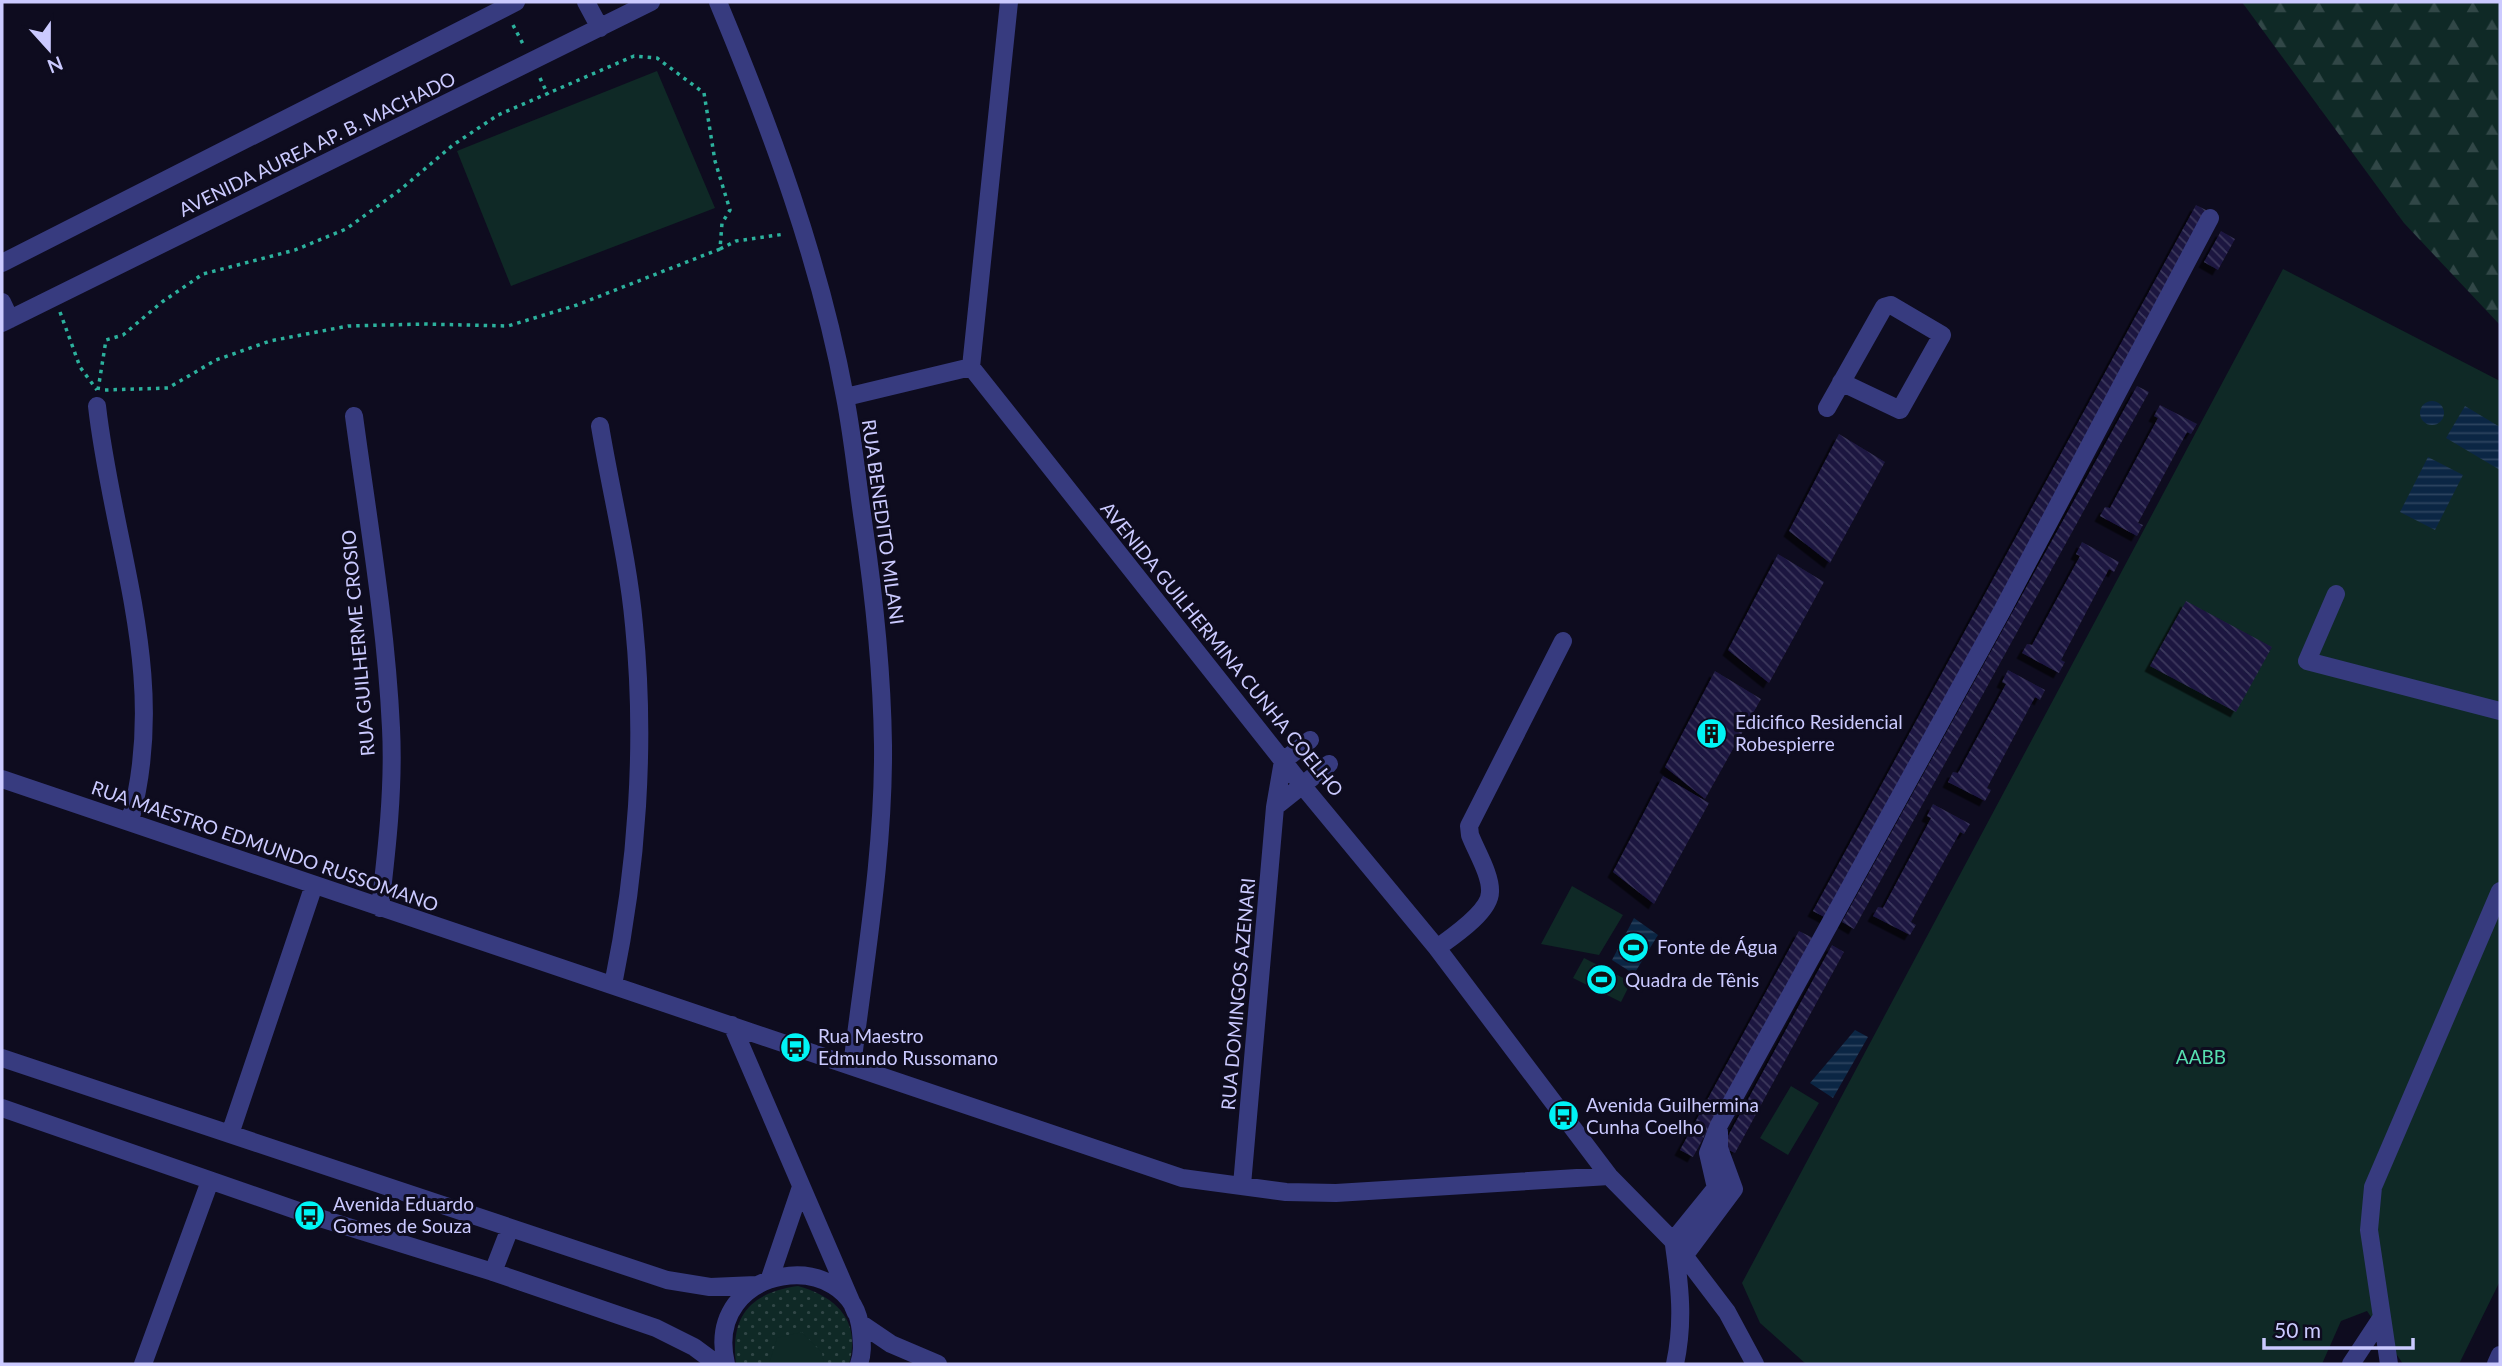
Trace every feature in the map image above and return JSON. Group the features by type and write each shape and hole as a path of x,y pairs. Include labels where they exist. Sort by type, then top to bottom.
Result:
{"street":[{"name":"AVENIDA AUREA AP. B. MACHADO","path":"2,263 516,2"},
{"path":"586,2 600,28"},
{"name":"AVENIDA AUREA AP. B. MACHADO","path":"4,315 54,296 650,2"},
{"name":"RUA BENEDITO MILANI","path":"718,2 755,90 802,229 846,397 876,610 883,746 877,872 852,1066"},
{"path":"846,397 971,367 1009,2"},
{"path":"1675,1364 1682,1330 1682,1296 1673,1241 1716,1188 1708,1153 1719,1125 2003,611 2210,218"},
{"path":"1827,408 1841,382 1884,307 1891,305 1942,335 1900,410 1841,382"},
{"name":"AVENIDA GUILHERMINA CUNHA COELHO","path":"971,367 1302,785 1437,948 1609,1177 1673,1241 1727,1312 1755,1364"},
{"path":"97,398 138,627 146,710 142,778 130,821"},
{"name":"RUA GUILHERME CROSIO","path":"354,416 380,599 391,729 388,841 380,908"},
{"path":"600,426 634,625 639,779 622,944 614,985"},
{"path":"2336,594 2307,662 2500,711"},
{"path":"1437,948 1465,928 1489,900 1489,884 1469,826 1563,640"},
{"path":"1283,761 1310,740"},
{"name":"RUA DOMINGOS AZENARI","path":"1242,1185 1275,807 1283,761"},
{"path":"1275,807 1329,764"},
{"name":"RUA MAESTRO EDMUNDO RUSSOMANO","path":"2,779 1182,1178 1286,1192 1336,1193 1609,1177"},
{"path":"230,1134 314,886"},
{"path":"2389,1364 2380,1320 2369,1230 2373,1187 2500,891"},
{"path":"732,1025 858,1318 863,1354 859,1364"},
{"path":"2,1058 667,1280 710,1287 801,1274 824,1281 843,1294 858,1318 891,1344 938,1364"},
{"path":"2,1108 210,1181 493,1272 656,1328 694,1347 717,1364"},
{"path":"1684,1256 1734,1189 1719,1148 1719,1125"},
{"path":"143,1364 210,1181"},
{"path":"726,1364 722,1348 725,1324 737,1301 763,1281 801,1187"},
{"path":"493,1272 510,1228"},
{"path":"2351,1364 2380,1320"},
{"path":"2496,1364 2500,1355"}],"path":[{"path":"97,398 106,340 124,335 162,302 203,274 295,250 346,229 400,190 453,145 498,116 634,55 657,58 704,93 715,161 730,210 722,223 720,249"},
{"path":"97,398 168,388 216,360 270,341 348,326 508,326 577,305 736,241 802,229"},
{"path":"54,296 80,367 97,398"}],"green space":[{"path":"2242,2 2500,2 2500,325 2404,223"},
{"path":"657,71 715,208 511,286 457,151"},
{"name":"AABB","path":"2283,269 2500,381 2500,1281 2459,1364 2403,1364 2367,1311 2341,1321 2322,1364 1806,1364 1760,1323 1742,1283"},
{"path":"1572,886 1623,915 1599,955 1541,944"},
{"name":"Quadra de Tênis","path":"1584,958 1631,982 1621,1002 1573,978"},
{"path":"1791,1086 1819,1103 1788,1155 1760,1138"},
{"path":"798,1286 824,1297 843,1313 852,1335 849,1364 736,1364 736,1333 747,1310 767,1294"},
{"path":"802,1332 822,1353 824,1364 769,1364 777,1338"}],"water":[{"path":"2432,401 2441,404 2444,413 2441,422 2432,425 2423,422 2420,413 2423,404"},
{"path":"2465,406 2500,427 2500,470 2446,438"},
{"path":"2428,457 2463,475 2435,530 2400,512"},
{"name":"Fonte de Água","path":"1634,918 1658,935 1634,974 1612,960"},
{"path":"1855,1030 1868,1037 1833,1098 1810,1083"}],"building":[{"path":"2196,205 2210,212 1826,918 1813,911"},
{"path":"2221,231 2235,239 2218,270 2204,262"},
{"path":"2137,386 2149,392 1854,929 1842,922"},
{"path":"2160,405 2197,424 2191,434 2187,432 2138,523 2143,525 2137,536 2100,516 2105,507 2110,508 2158,418 2154,416"},
{"path":"1839,434 1885,462 1830,563 1789,531"},
{"path":"2082,542 2119,562 2114,572 2109,569 2061,660 2065,662 2059,673 2022,653 2027,644 2032,645 2080,556 2076,554"},
{"name":"Edicifico Residencial Robespierre","path":"1778,554 1824,582 1769,683 1728,650"},
{"path":"2186,601 2272,647 2236,712 2150,666"},
{"path":"2008,670 2045,690 2040,700 2035,697 1987,788 1991,790 1985,801 1948,782 1953,772 1958,773 2006,684 2002,682"},
{"name":"Edicifico Residencial Robespierre","path":"1715,671 1761,699 1705,799 1665,767"},
{"name":"Edicifico Residencial Robespierre","path":"1663,776 1709,803 1654,904 1613,872"},
{"path":"1933,804 1970,824 1964,834 1960,832 1911,922 1916,925 1910,935 1873,916 1878,907 1883,908 1931,818 1927,816"},
{"path":"1799,931 1813,938 1693,1157 1680,1150"},
{"path":"1832,945 1844,952 1735,1153 1722,1147"}],"place":[{"name":"Edicifico Residencial Robespierre","path":"1712,733"},
{"name":"Fonte de Água","path":"1634,947"},
{"name":"Quadra de Tênis","path":"1602,980"},
{"name":"Rua Maestro Edmundo Russomano","path":"795,1047"},
{"name":"Avenida Guilhermina Cunha Coelho","path":"1563,1116"},
{"name":"Avenida Eduardo Gomes de Souza","path":"310,1215"}]}
